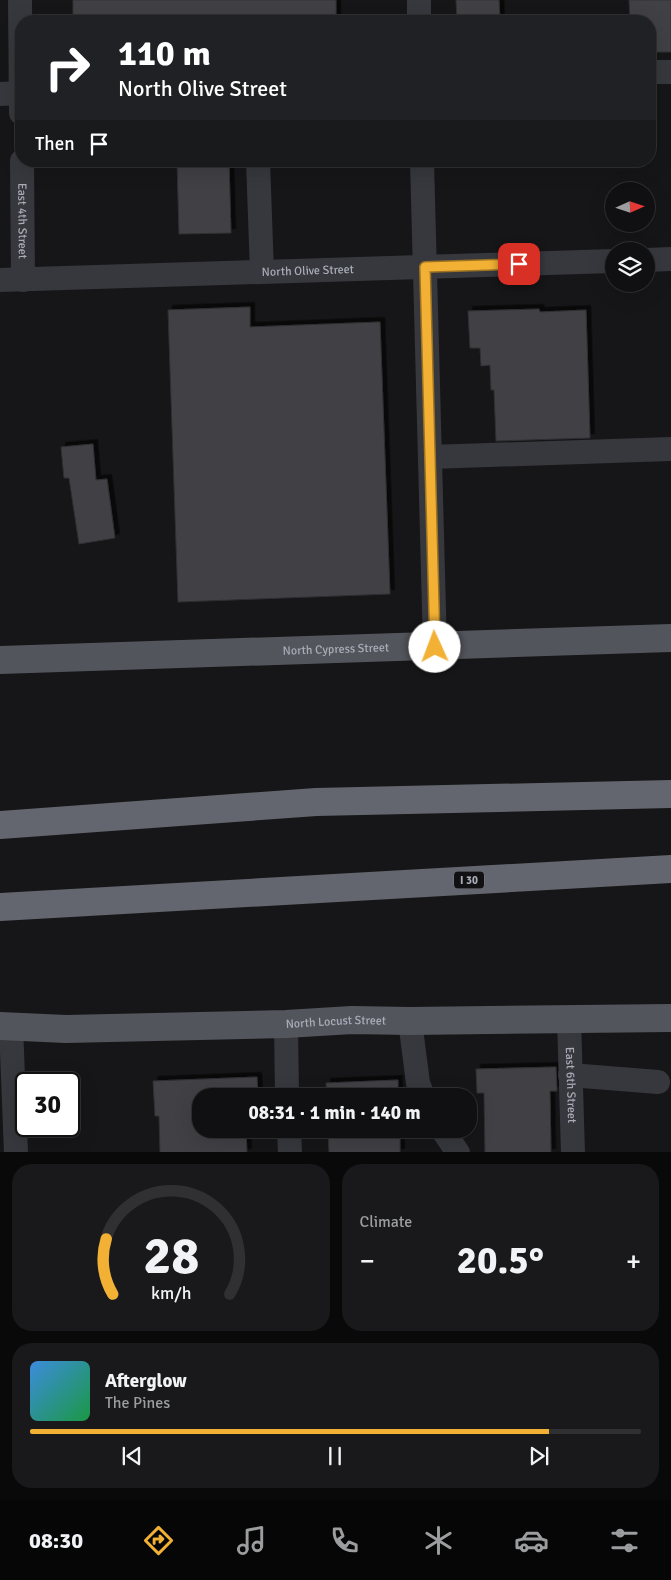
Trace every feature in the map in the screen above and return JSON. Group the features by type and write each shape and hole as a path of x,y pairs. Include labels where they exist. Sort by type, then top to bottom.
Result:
{"highway":[{"path":"0,825 316,802 671,794"},
{"name":"I 30","path":"0,907 671,869"}],"main road":[{"name":"North Cypress Street","path":"0,660 671,638"},
{"name":"North Locust Street","path":"5,1026 66,1029 286,1024 352,1020 671,1018"}],"street":[{"path":"20,0 20,15"},
{"path":"419,0 419,15"},
{"path":"656,72 671,72"},
{"path":"0,94 15,93"},
{"name":"East 4th Street","path":"11,280 21,167"},
{"path":"258,167 262,272"},
{"path":"422,167 435,647"},
{"path":"655,260 671,259"},
{"name":"North Olive Street","path":"11,280 605,261"},
{"path":"430,457 671,449"},
{"name":"East 6th Street","path":"569,1019 573,1152"},
{"path":"410,1021 418,1083 420,1088"},
{"path":"286,1024 287,1088"},
{"path":"5,1026 16,1152"},
{"path":"570,1075 658,1082"},
{"path":"289,1138 290,1152"},
{"path":"448,1138 458,1152"}],"building":[{"path":"73,0 336,0 336,15 73,15"},
{"path":"456,0 499,0 500,15 457,15"},
{"path":"629,0 671,0 671,52 656,52 656,15 630,15"},
{"path":"177,167 229,167 231,233 179,234"},
{"path":"250,307 250,327 380,322 390,594 178,602 168,310"},
{"path":"539,309 540,312 586,310 590,438 496,441 494,390 491,390 490,365 481,366 480,348 470,348 468,311"},
{"path":"93,444 96,480 107,479 115,538 79,544 69,478 64,478 61,447"},
{"path":"556,1067 557,1091 550,1091 551,1152 485,1152 484,1093 477,1093 476,1069"},
{"path":"257,1077 258,1088 192,1088 192,1138 246,1138 247,1152 160,1152 159,1116 155,1116 153,1081"},
{"path":"398,1080 398,1088 326,1088 326,1083"},
{"path":"328,1138 400,1138 400,1152 329,1152"}],"route":[{"path":"435,647 425,267 519,264"}]}
